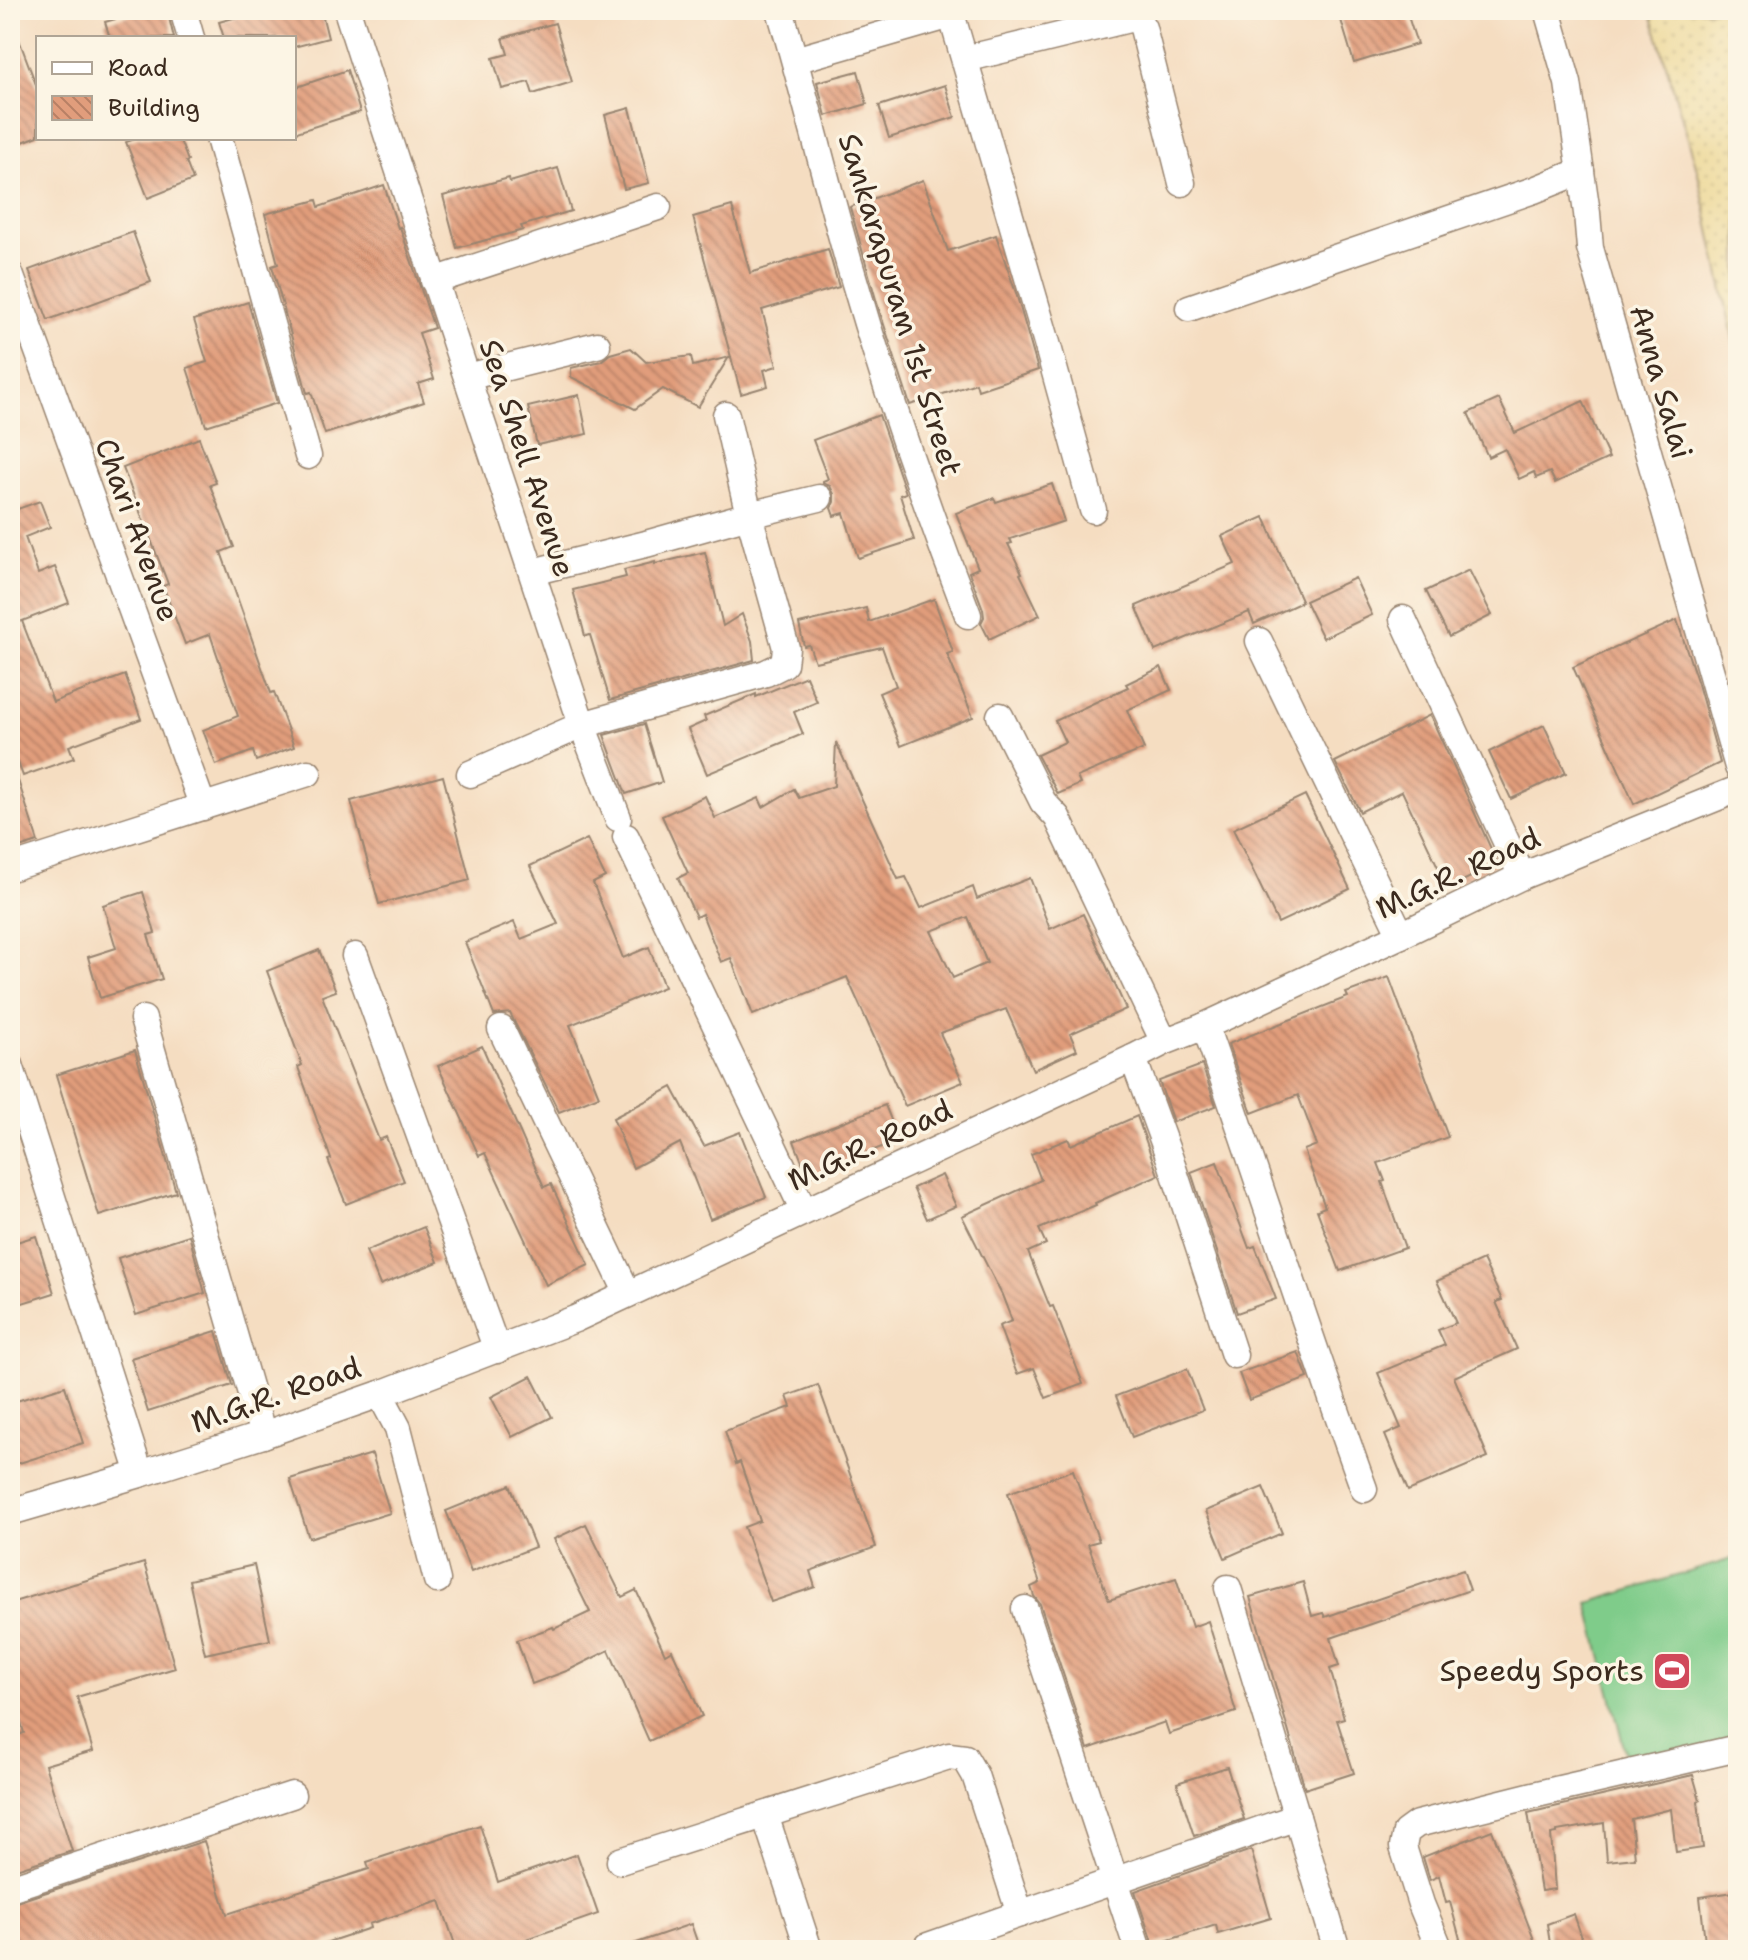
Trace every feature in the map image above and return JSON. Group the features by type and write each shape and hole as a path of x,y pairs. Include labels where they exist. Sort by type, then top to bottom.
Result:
{"street":[{"path":"183,10 190,36"},
{"name":"Sea Shell Avenue","path":"347,10 582,725 622,828 804,1211"},
{"name":"Sankarapuram 1st Street","path":"780,10 849,262 893,402 968,615"},
{"name":"Anna Salai","path":"1547,10 1568,83 1590,248 1738,767"},
{"path":"795,60 950,12 1093,510"},
{"path":"965,59 1133,18 1139,21 1182,183"},
{"path":"220,140 308,456"},
{"path":"1189,308 1534,190 1581,171"},
{"path":"434,281 658,207"},
{"name":"Chari Avenue","path":"10,274 203,807"},
{"path":"467,377 597,345"},
{"path":"470,774 582,725 766,673 784,664 786,648 749,515 726,415"},
{"path":"532,572 819,498"},
{"path":"1403,619 1522,876"},
{"path":"1259,641 1401,935"},
{"path":"1000,716 1043,802 1057,817 1164,1042"},
{"path":"10,868 308,773"},
{"name":"M.G.R. Road","path":"10,1512 263,1435 575,1319 1522,876 1738,789"},
{"path":"355,956 497,1350"},
{"path":"143,1019 263,1435"},
{"path":"1205,1026 1364,1489"},
{"path":"501,1029 628,1294"},
{"path":"1133,1058 1170,1159 1234,1355"},
{"path":"10,1065 140,1474"},
{"path":"380,1394 398,1428 437,1580"},
{"path":"1228,1588 1337,1950"},
{"path":"1025,1609 1138,1950"},
{"path":"1440,1950 1403,1847 1406,1832 1417,1824 1738,1748"},
{"path":"620,1861 949,1756 965,1758 975,1775 1020,1914"},
{"path":"10,1888 292,1795"},
{"path":"765,1815 809,1950"},
{"path":"928,1946 1297,1817"}],"green space":[{"name":"Speedy Sports","path":"1738,1557 1738,1740 1629,1768 1588,1603"}],"sand":[{"path":"1650,10 1738,10 1738,361 1697,169"}],"building":[{"path":"147,10 167,10 174,36 109,36 105,22"},
{"path":"262,10 321,10 328,38 296,46 296,36 223,36 219,22"},
{"path":"1338,10 1406,10 1417,44 1354,63"},
{"path":"10,22 36,85 36,137 10,147"},
{"path":"555,23 572,82 533,94 529,82 502,89 493,58 508,54 503,38"},
{"path":"347,70 360,112 296,132 296,87"},
{"path":"858,71 867,104 826,116 817,82"},
{"path":"945,85 955,117 889,138 879,106"},
{"path":"630,108 649,183 624,189 605,115"},
{"path":"180,140 193,180 148,198 126,142"},
{"path":"558,168 571,211 521,226 523,230 457,248 443,196"},
{"path":"923,180 948,251 996,235 1038,370 978,390 976,383 910,405 850,207"},
{"path":"384,185 434,328 419,333 434,379 418,384 424,402 325,434 311,392 307,393 272,266 278,264 265,214 317,200 319,207"},
{"path":"732,206 750,273 828,249 839,287 762,310 777,366 764,370 768,386 741,394 693,217"},
{"path":"133,232 151,282 48,320 29,270"},
{"path":"248,302 277,403 206,426 187,368 207,362 194,320"},
{"path":"631,348 646,362 691,356 693,366 729,357 698,407 663,389 635,409 571,377 571,368 601,361 610,354"},
{"path":"579,395 587,434 537,445 528,407"},
{"path":"1499,399 1515,433 1583,401 1609,458 1555,483 1550,472 1536,478 1534,472 1519,479 1505,449 1488,457 1468,413"},
{"path":"879,415 906,493 900,495 914,540 858,558 844,513 834,516 831,508 834,494 830,486 823,483 828,479 813,440"},
{"path":"199,438 216,483 210,485 234,547 221,552 271,693 274,692 294,747 256,761 253,751 216,765 203,730 238,716 210,634 185,644 163,586 168,584 123,468"},
{"path":"1052,484 1064,521 1010,539 1012,543 1008,544 1040,615 989,639 981,623 983,609 969,572 978,568 956,513 994,498 996,502"},
{"path":"40,501 50,527 25,537 38,574 55,567 69,603 22,621 53,702 125,675 141,719 69,746 74,758 23,776 10,741 10,503 13,503 15,510"},
{"path":"1264,517 1302,602 1254,624 1249,612 1155,651 1136,606 1235,564 1222,536"},
{"path":"705,552 723,626 742,614 752,641 754,660 610,700 590,635 585,636 573,590 626,577 624,570"},
{"path":"1469,570 1492,615 1449,637 1426,591"},
{"path":"1355,578 1372,615 1323,638 1305,601"},
{"path":"934,599 953,652 947,654 973,717 901,746 879,693 896,686 882,647 815,662 809,645 804,646 799,624 866,608 869,622"},
{"path":"1677,620 1720,763 1634,804 1573,667"},
{"path":"1161,667 1171,690 1127,710 1144,749 1077,777 1080,784 1058,794 1037,755 1065,742 1055,721 1128,687 1126,684"},
{"path":"806,676 817,702 794,712 803,734 707,774 688,729 706,721 704,716"},
{"path":"1430,715 1498,864 1448,888 1402,791 1360,812 1335,762"},
{"path":"644,724 662,782 626,794 604,735"},
{"path":"1544,725 1566,773 1511,799 1489,752"},
{"path":"836,742 898,879 906,877 921,908 973,887 977,899 1030,878 1050,929 1083,914 1126,1009 1070,1034 1077,1050 1033,1070 1006,1009 940,1033 963,1082 905,1106 847,977 753,1015 731,958 721,962 702,914 696,917 678,878 688,873 662,816 705,796 715,818 759,798 763,807 794,789 799,798 834,786","holes":["968,917 987,963 953,978 931,931"]},
{"path":"14,768 38,842 10,851 10,769"},
{"path":"443,776 470,880 379,904 351,801"},
{"path":"1305,795 1350,889 1278,923 1233,829"},
{"path":"587,839 605,877 593,883 623,958 649,947 664,987 570,1025 599,1096 559,1112 510,1013 494,1015 465,942 514,922 521,939 558,924 530,866"},
{"path":"143,892 155,933 148,935 162,979 100,998 88,957 116,948 103,905"},
{"path":"319,950 336,991 322,996 379,1140 386,1137 404,1181 346,1204 328,1160 331,1159 298,1067 302,1065 267,971"},
{"path":"1389,977 1448,1137 1378,1163 1405,1248 1340,1271 1317,1210 1325,1207 1304,1150 1317,1145 1298,1095 1252,1113 1228,1044 1348,997 1346,993"},
{"path":"482,1046 544,1187 551,1184 589,1265 546,1285 485,1153 479,1156 438,1066"},
{"path":"135,1050 176,1192 99,1216 56,1075"},
{"path":"1202,1065 1216,1106 1173,1122 1159,1081"},
{"path":"672,1087 704,1146 740,1132 766,1197 710,1219 680,1143 633,1168 613,1118"},
{"path":"885,1105 899,1140 808,1177 794,1141"},
{"path":"1137,1116 1158,1175 1039,1229 1046,1244 1028,1252 1083,1384 1046,1398 1034,1368 1017,1374 999,1326 1012,1321 962,1216 1041,1180 1031,1154 1068,1139 1071,1145"},
{"path":"1217,1162 1249,1248 1255,1246 1276,1299 1237,1313 1191,1172"},
{"path":"942,1175 956,1206 927,1219 913,1188"},
{"path":"424,1227 438,1262 380,1285 366,1251"},
{"path":"189,1235 205,1293 136,1315 118,1258"},
{"path":"36,1236 54,1293 10,1307 10,1244"},
{"path":"1483,1260 1502,1300 1496,1302 1517,1349 1454,1377 1488,1457 1408,1491 1385,1435 1401,1428 1378,1373 1445,1345 1438,1330 1456,1323 1437,1281"},
{"path":"216,1331 232,1385 148,1412 131,1358"},
{"path":"1298,1352 1308,1378 1249,1400 1239,1373"},
{"path":"1187,1369 1203,1410 1132,1437 1116,1396"},
{"path":"531,1376 552,1417 512,1437 491,1397"},
{"path":"818,1385 876,1547 810,1571 815,1587 771,1602 744,1527 760,1521 740,1462 736,1464 725,1431 791,1407 787,1396"},
{"path":"65,1386 83,1443 10,1466 10,1403"},
{"path":"372,1454 390,1513 309,1538 290,1479"},
{"path":"1073,1470 1099,1541 1088,1544 1109,1600 1176,1578 1192,1627 1208,1621 1236,1712 1169,1734 1165,1722 1088,1749 1040,1604 1031,1587 1040,1583 1008,1493"},
{"path":"510,1485 535,1547 471,1572 446,1511"},
{"path":"1263,1487 1282,1533 1225,1558 1206,1511"},
{"path":"586,1524 622,1597 636,1590 665,1654 672,1650 702,1716 649,1741 609,1650 532,1684 517,1640 554,1629 590,1612 554,1539"},
{"path":"144,1563 175,1668 77,1697 93,1751 45,1765 72,1851 10,1871 10,1738 24,1733 10,1685 10,1603"},
{"path":"254,1565 270,1640 205,1654 189,1580"},
{"path":"1463,1570 1470,1590 1331,1638 1339,1666 1330,1669 1344,1718 1337,1720 1354,1773 1305,1789 1250,1597 1303,1582 1312,1616 1323,1613 1325,1617"},
{"path":"1227,1767 1244,1819 1194,1836 1177,1783"},
{"path":"1693,1775 1700,1800 1703,1848 1676,1852 1671,1809 1631,1819 1635,1858 1607,1861 1604,1823 1557,1831 1551,1834 1555,1889 1541,1891 1528,1813"},
{"path":"480,1825 498,1882 577,1854 598,1914 521,1941 524,1950 457,1950 440,1901 369,1924 370,1928 296,1950 10,1950 10,1904 204,1841 227,1914 369,1869 367,1862"},
{"path":"1492,1830 1538,1950 1463,1950 1450,1902 1446,1903 1439,1876 1430,1880 1423,1857"},
{"path":"1251,1850 1271,1918 1218,1934 1216,1925 1153,1945 1135,1891"},
{"path":"1734,1892 1738,1950 1706,1950 1700,1897"},
{"path":"1574,1914 1586,1950 1551,1950 1547,1924"},
{"path":"691,1924 700,1950 625,1950 625,1947"}],"place":[{"name":"Speedy Sports","path":"1672,1671"}]}
